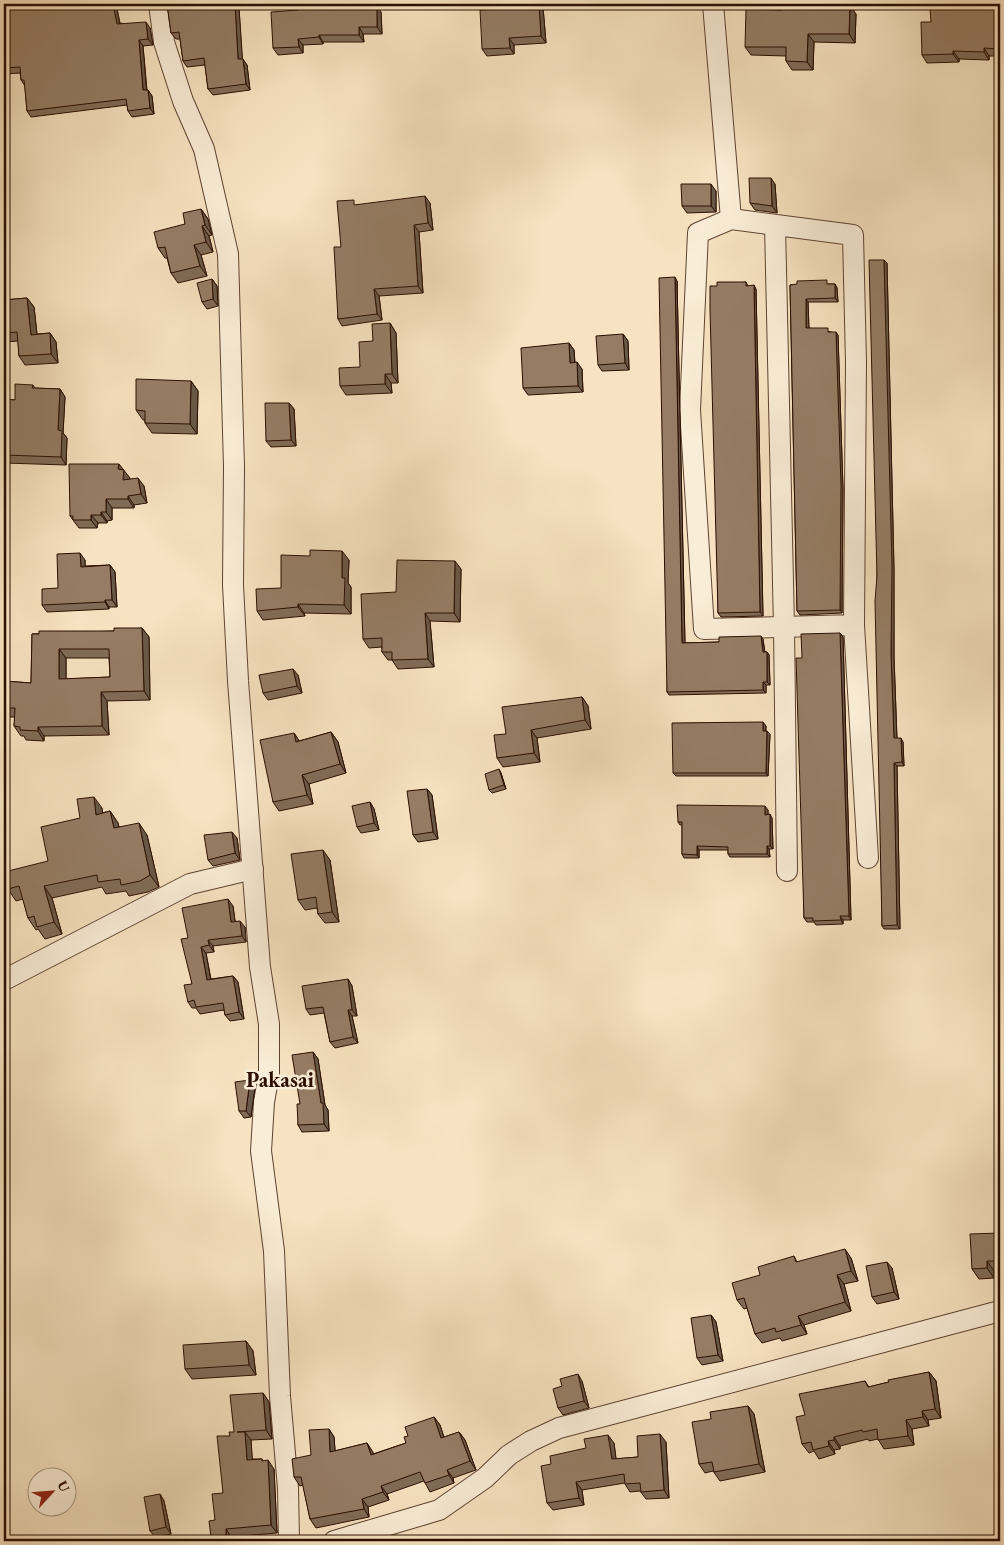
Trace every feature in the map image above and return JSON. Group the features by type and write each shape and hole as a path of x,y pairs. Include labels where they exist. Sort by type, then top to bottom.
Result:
{"street":[{"path":"159,4 164,42 183,101 204,149 228,254 234,457 233,585 238,681 260,967 269,1024 270,1047 261,1151 274,1251 280,1396 288,1488 288,1541"},
{"path":"713,4 731,219"},
{"path":"854,626 704,629 690,410 698,233 731,219 853,235 856,362 854,626 868,858"},
{"path":"775,224 784,627 787,871"},
{"path":"4,980 190,884 253,869"},
{"path":"334,1541 439,1510 484,1478 509,1455 531,1441 559,1428 1000,1311"}],"building":[{"path":"4,4 36,4 36,6 113,4 117,24 146,22 148,39 139,40 143,90 148,90 150,108 128,111 126,99 27,111 24,80 21,80 20,67 4,68"},
{"path":"167,4 235,4 238,59 243,59 246,84 208,89 204,58 183,61 179,32 171,33"},
{"path":"316,4 317,6 377,6 377,27 359,27 359,35 319,35 319,37 298,39 299,47 273,48 271,12 298,10 298,5"},
{"path":"516,4 539,4 541,36 509,38 510,48 482,49 480,10 516,8"},
{"path":"782,4 850,5 849,34 808,34 807,62 786,61 786,47 745,47 746,9 782,10"},
{"path":"969,4 1000,4 1000,49 984,48 984,52 953,51 953,54 922,55 921,22 931,22 930,9 969,9"},
{"path":"749,178 771,178 772,206 750,203"},
{"path":"681,184 711,184 711,206 682,206"},
{"path":"425,196 428,223 414,225 418,286 374,289 377,314 338,319 334,247 341,247 337,201 354,200 354,205"},
{"path":"201,209 205,225 202,226 206,242 194,245 200,266 171,273 165,247 158,248 154,232 185,224 183,213"},
{"path":"869,260 884,260 892,566 891,653 894,738 901,738 902,762 894,763 897,925 882,926 875,601 877,576"},
{"path":"675,277 682,643 719,642 719,637 761,636 763,652 767,652 767,682 763,682 763,690 667,692 659,278"},
{"path":"212,279 213,299 202,302 197,283"},
{"path":"827,280 827,284 835,284 835,298 806,299 806,328 828,328 828,332 836,332 841,485 840,610 797,611 790,285 797,284 797,281"},
{"path":"717,282 746,282 746,286 754,285 760,612 718,613 710,310 710,286 717,286"},
{"path":"27,298 31,335 50,333 51,354 19,356 17,332 4,333 4,300"},
{"path":"390,323 392,374 385,374 385,384 340,386 339,368 360,367 359,342 373,341 372,324"},
{"path":"623,334 625,363 598,365 596,336"},
{"path":"569,343 570,363 577,362 578,386 523,388 521,348"},
{"path":"136,379 191,381 190,424 145,423 145,411 136,410"},
{"path":"15,384 33,385 32,388 60,389 58,430 62,431 61,457 4,455 4,399 15,400"},
{"path":"265,403 289,403 291,440 266,441"},
{"path":"69,464 119,464 118,469 124,470 123,480 138,478 141,494 128,496 128,499 106,499 106,512 101,512 101,515 91,515 91,520 73,520 73,516 70,516"},
{"path":"310,550 342,551 342,578 345,578 344,605 298,604 298,607 257,611 256,589 281,588 281,555 310,556"},
{"path":"80,553 81,567 110,565 112,600 42,605 42,589 58,588 57,554"},
{"path":"397,560 455,561 454,613 425,613 428,659 392,660 392,652 382,652 382,638 363,639 361,594 396,592"},
{"path":"114,628 142,628 144,691 101,692 102,726 38,727 38,731 20,730 20,727 14,726 15,708 4,708 4,681 31,683 32,634 39,634 39,631 114,631","holes":["59,649 109,649 110,677 59,679"]},
{"path":"840,633 849,916 840,916 841,920 813,921 813,918 804,918 796,658 802,658 801,634"},
{"path":"293,669 297,686 263,693 259,675"},
{"path":"582,697 585,720 531,730 534,753 497,758 494,735 506,734 502,707"},
{"path":"763,722 763,731 767,731 766,773 673,773 672,723"},
{"path":"331,732 340,764 302,775 307,795 273,802 260,740 294,733 296,742"},
{"path":"499,769 504,785 489,790 485,774"},
{"path":"427,789 433,832 413,835 407,791"},
{"path":"94,797 96,815 110,811 114,828 139,823 150,875 140,881 121,885 120,879 98,882 97,875 44,886 54,922 37,927 34,916 28,918 19,886 8,889 4,872 48,861 41,827 80,818 77,799"},
{"path":"370,802 374,823 357,827 352,806"},
{"path":"677,805 765,806 765,815 770,814 770,846 767,846 767,854 728,854 728,847 697,846 697,855 682,854 682,822 678,822"},
{"path":"232,832 235,853 208,860 204,835"},
{"path":"323,850 332,912 318,914 316,897 298,900 291,854"},
{"path":"228,899 231,922 240,921 242,936 208,940 209,945 201,947 207,980 233,976 239,1012 225,1015 223,1003 196,1007 194,1000 188,1002 184,985 192,984 181,939 188,938 182,908"},
{"path":"348,979 352,1010 348,1010 353,1037 330,1042 323,1007 306,1009 302,986"},
{"path":"313,1052 321,1103 323,1103 324,1124 298,1125 297,1104 300,1104 292,1055"},
{"path":"250,1080 246,1111 239,1111 235,1082"},
{"path":"1000,1233 1000,1261 987,1261 987,1268 972,1269 970,1234"},
{"path":"845,1249 851,1271 837,1275 845,1302 798,1316 801,1325 776,1332 775,1328 755,1334 744,1298 737,1300 732,1283 760,1275 758,1267 794,1256 796,1262"},
{"path":"887,1262 894,1292 872,1297 866,1266"},
{"path":"711,1315 718,1355 697,1358 691,1318"},
{"path":"246,1341 249,1365 185,1369 183,1345"},
{"path":"929,1372 935,1409 922,1411 923,1417 906,1420 908,1436 878,1440 877,1429 863,1432 862,1430 834,1437 834,1440 828,1441 829,1446 813,1450 811,1442 802,1444 796,1417 805,1415 799,1394 865,1381 868,1387 889,1382 888,1380"},
{"path":"578,1374 584,1401 558,1408 553,1389 562,1386 560,1379"},
{"path":"263,1393 266,1430 237,1432 245,1432 247,1460 268,1460 271,1525 226,1529 226,1535 211,1537 209,1521 215,1520 212,1494 223,1493 217,1436 230,1436 229,1432 234,1432 230,1395"},
{"path":"748,1406 759,1464 714,1472 712,1462 699,1464 692,1422 711,1419 710,1412"},
{"path":"434,1417 441,1438 459,1432 470,1461 447,1470 449,1475 425,1483 420,1472 381,1486 383,1492 362,1499 364,1509 310,1519 301,1477 294,1477 292,1459 311,1455 309,1430 329,1429 330,1452 367,1443 371,1455 406,1443 404,1437 408,1436 405,1427"},
{"path":"660,1434 664,1490 641,1492 640,1483 625,1484 624,1474 576,1482 579,1498 547,1503 541,1466 551,1464 550,1456 586,1448 584,1439 608,1435 612,1459 638,1457 637,1436"},
{"path":"160,1494 166,1527 150,1531 144,1497"}],"district":[{"name":"Pakasai","path":"280,1079"}]}
